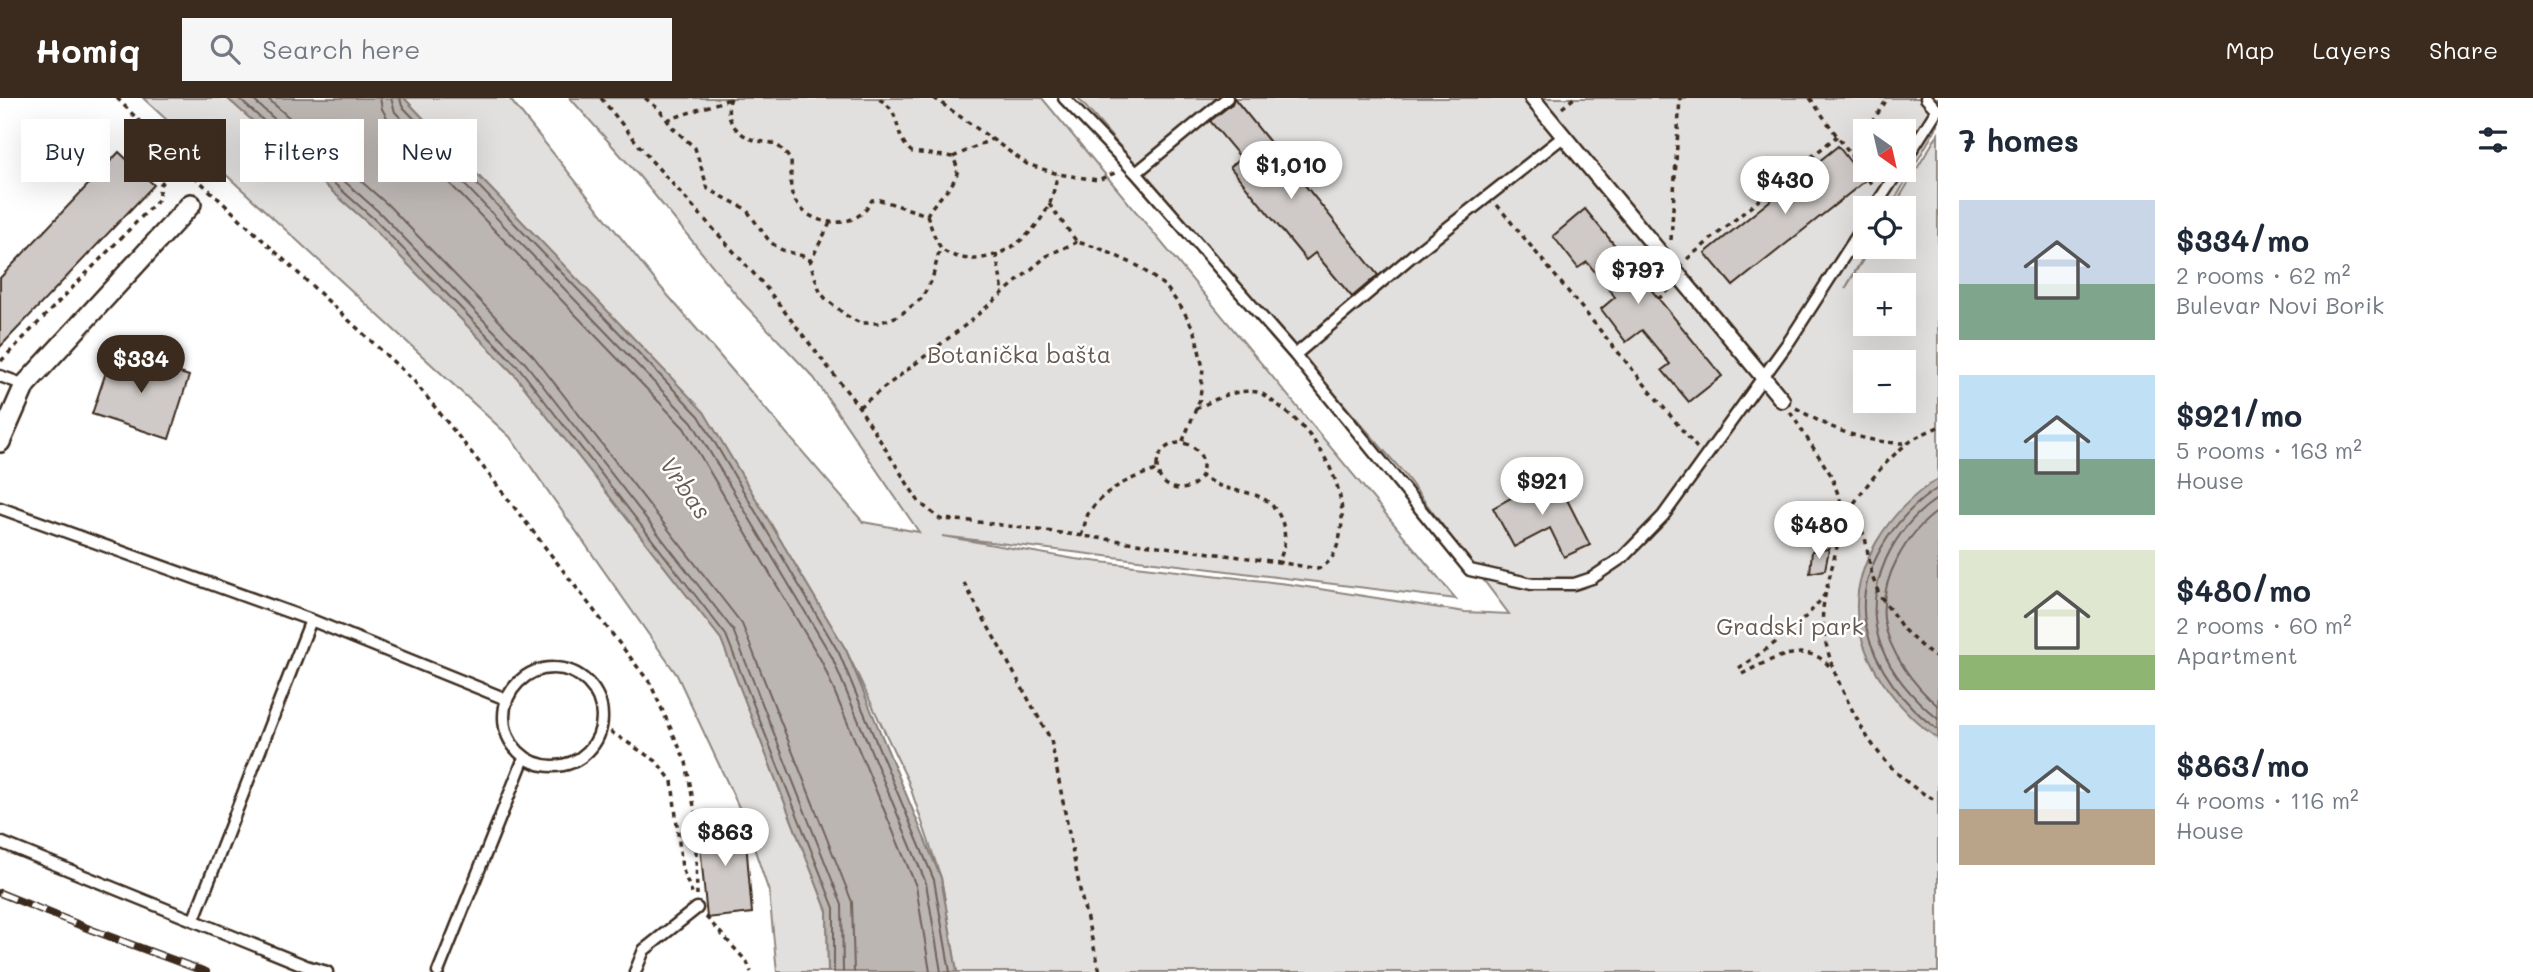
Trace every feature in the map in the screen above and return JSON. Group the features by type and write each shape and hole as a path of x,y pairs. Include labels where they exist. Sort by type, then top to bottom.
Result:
{"street":[{"path":"1532,98 1782,400"},
{"path":"0,442 25,385 191,204"}],"lane":[{"path":"1064,98 1133,170 1295,355 1470,570 1500,578 1553,585 1574,584 1592,578 1623,557 1663,516 1790,341 1853,242"},
{"path":"1133,170 1227,98"},
{"path":"1916,143 1937,109 1926,98"},
{"path":"1295,355 1412,256 1563,137"},
{"path":"0,376 25,385"},
{"path":"0,508 311,621 506,699"},
{"path":"194,919 311,621"},
{"path":"542,668 559,668 574,672 592,688 602,710 601,726 591,748 572,763 539,765 524,758 512,746 505,732 503,716 506,699 514,685 527,674 542,668"},
{"path":"438,972 524,758"},
{"path":"0,842 306,967 327,972"},
{"path":"635,972 644,950 697,908"}],"path":[{"path":"117,98 137,119"},
{"path":"601,98 650,159 764,285 859,407 919,502 940,519 1318,569 1334,556 1343,525 1340,491 1309,432 1287,411 1259,392 1221,397 1196,410"},
{"path":"645,98 660,110 695,148 708,189 746,209 771,242 782,250 810,261 820,292 847,316 860,323 879,323 900,315 921,299 932,280 940,247"},
{"path":"877,98 890,105 897,116 903,143 912,152 953,157 992,139"},
{"path":"934,98 1027,164 1058,174 1098,180 1133,170"},
{"path":"1672,266 1680,98"},
{"path":"1811,98 1880,196"},
{"path":"1874,119 1888,98"},
{"path":"667,120 730,99"},
{"path":"730,99 727,107 729,119 735,128 742,135 774,144 791,161 790,186 794,200 808,215 830,223 850,220 861,215 872,200 877,199 927,215"},
{"path":"1672,266 1837,136"},
{"path":"927,215 932,206 951,188 957,176 958,169 953,157"},
{"path":"927,215 940,247 947,253 967,259 985,258 1029,234 1049,205 1058,174"},
{"path":"0,362 158,200 162,182"},
{"path":"200,182 414,382 650,683 686,762 695,811 697,908"},
{"path":"1489,195 1705,458"},
{"path":"1049,205 1077,242 1099,248 1138,266 1166,288 1183,310 1195,332 1203,368 1200,399 1182,443"},
{"path":"810,261 830,223"},
{"path":"859,407 963,327 1048,255 1077,242"},
{"path":"996,254 1003,292"},
{"path":"1782,400 1809,416 1866,440 1909,443"},
{"path":"1782,400 1831,475 1846,516 1860,527 1879,594 1888,609 1904,630 1938,659"},
{"path":"1835,675 1823,623 1826,593 1846,516 1881,470 1909,443 1938,427"},
{"path":"1182,443 1189,444 1200,455 1203,469 1201,476 1191,486 1176,489 1163,481 1157,470 1157,459 1161,452 1167,447 1182,443"},
{"path":"1081,536 1088,515 1100,499 1113,488 1157,470"},
{"path":"1201,476 1223,488 1260,497 1278,513 1285,529 1284,551 1278,562"},
{"path":"1797,530 1846,516"},
{"path":"964,583 1051,740 1081,895 1100,972"},
{"path":"1739,667 1784,636 1826,593"},
{"path":"1742,674 1772,659 1800,653 1823,659 1835,675 1876,751 1899,774 1927,796 1938,801"},
{"path":"601,726 656,761 672,781 682,868 697,908 747,962 751,972"}],"green space":[{"path":"143,98 227,98 251,119 240,119 240,182 322,182 369,224 514,374 721,639 827,911 828,972 777,972 769,892 744,818 677,675 510,437 226,175 226,119 166,119"},
{"path":"404,98 509,98 658,284 863,522 919,532 814,378 743,303 639,176 570,98 1042,98 1456,599 942,536 1075,559 1288,584 1465,612 1509,614 1401,470 1078,98 1938,98 1938,125 1916,163 1916,119 1853,119 1853,182 1905,182 1897,196 1853,196 1853,259 1862,259 1845,289 1853,276 1853,336 1916,336 1916,273 1855,273 1864,259 1916,259 1916,196 1900,196 1909,182 1916,182 1916,170 1938,134 1938,972 957,972 941,878 908,781 846,650 704,412 477,174 477,119 424,119"}],"water":[{"name":"Vrbas","path":"227,98 404,98 424,119 378,119 378,182 477,182 477,174 704,412 846,650 941,878 957,972 828,972 827,911 721,639 514,374 369,224 322,182 364,182 364,119 251,119"},
{"path":"1938,479 1938,739 1912,717 1878,675 1864,644 1857,605 1866,563 1876,542 1904,506"}],"building":[{"path":"1234,98 1378,275 1352,297 1315,253 1306,260 1230,167 1241,158 1210,121 1232,104"},
{"path":"1838,146 1853,165 1853,182 1864,182 1733,286 1705,253"},
{"path":"119,152 124,157 124,182 151,182 154,185 0,347 0,278 91,182 110,182 110,162"},
{"path":"1585,209 1722,376 1689,402 1662,370 1670,364 1642,330 1626,342 1601,309 1615,297 1587,262 1578,268 1553,236"},
{"path":"113,351 189,376 169,439 92,414"},
{"path":"1554,474 1590,545 1564,557 1550,528 1514,547 1493,508"},
{"path":"1829,549 1825,570 1810,573 1812,551"},
{"path":"744,818 752,913 707,918 698,823"}],"railway":[{"path":"0,893 206,972"}],"park label":[{"name":"Botanička bašta","path":"1019,355"},
{"name":"Gradski park","path":"1790,627"}]}
